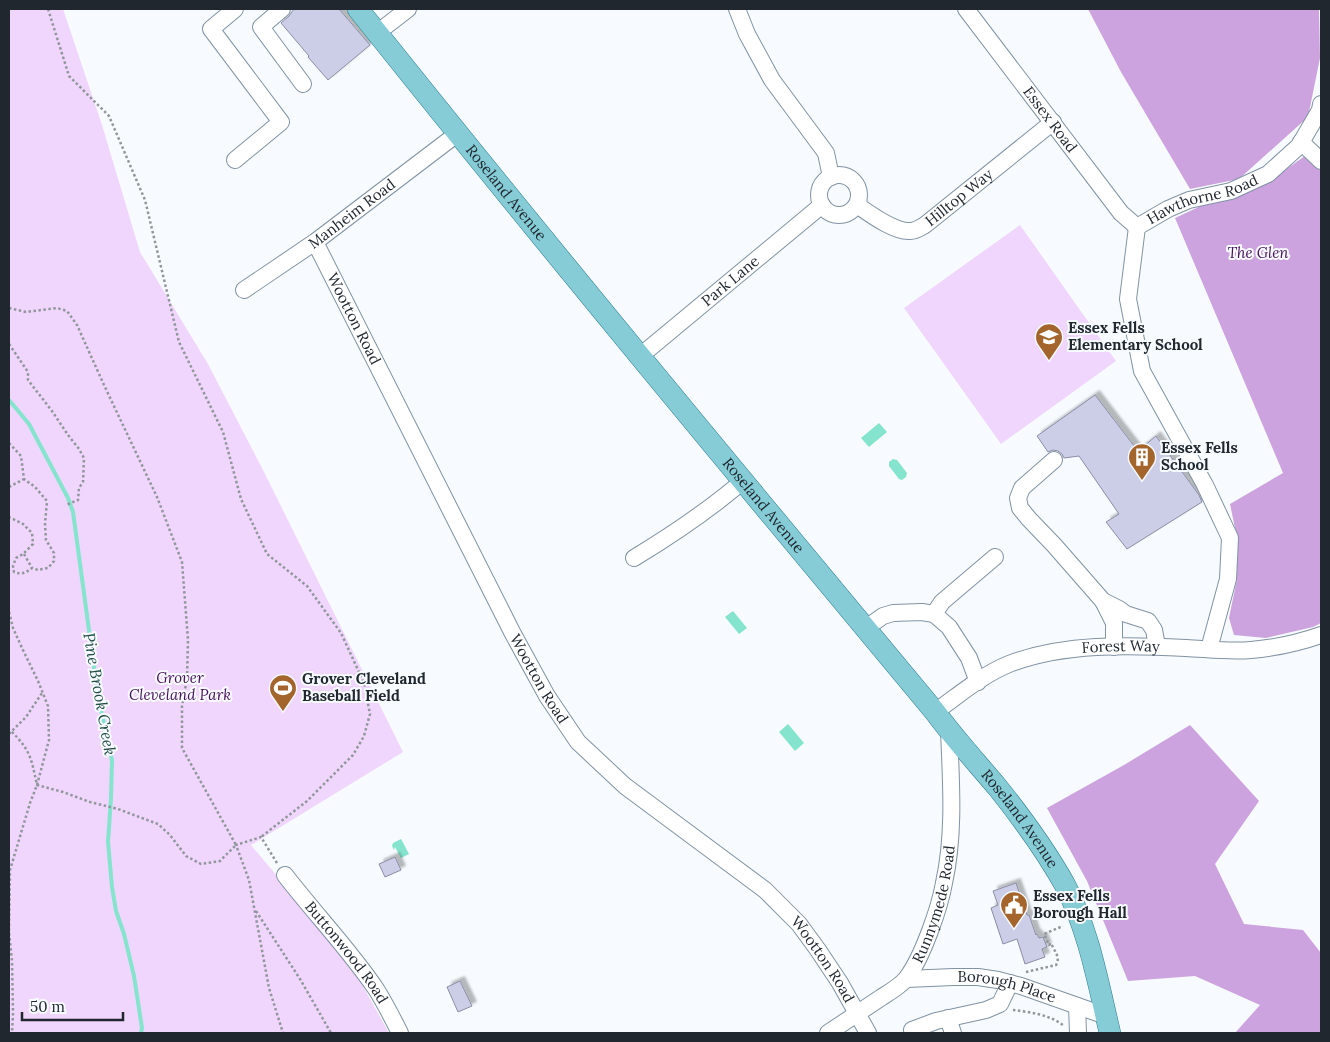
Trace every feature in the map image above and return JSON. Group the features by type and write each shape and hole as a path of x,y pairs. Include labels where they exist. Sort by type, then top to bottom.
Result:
{"main road":[{"name":"Roseland Avenue","path":"358,9 457,134 639,357 936,712 949,731 998,789 1048,857 1065,885 1087,939 1108,1025"}],"street":[{"path":"234,9 211,29 281,122 235,160"},
{"path":"282,9 260,26 302,84"},
{"path":"377,33 408,9"},
{"path":"737,9 747,34 772,80 826,153 831,177"},
{"name":"Essex Road","path":"966,9 1121,213 1137,227"},
{"name":"Hawthorne Road","path":"1209,649 1228,579 1230,538 1205,485 1142,371 1128,299 1137,227 1168,209 1189,200 1231,191 1268,174 1299,146 1320,110 1321,104"},
{"name":"Hilltop Way","path":"856,205 893,227 909,231 918,230 1052,122"},
{"name":"Manheim Road","path":"244,290 315,242 457,134"},
{"path":"1301,142 1321,161"},
{"path":"840,175 848,177 858,189 859,198 856,205 851,212 835,215 822,205 819,197 820,189 831,177 840,175"},
{"name":"Park Lane","path":"639,357 822,205"},
{"name":"Wootton Road","path":"315,242 512,632 547,696 578,742 625,786 765,890 799,924 840,983 868,1033"},
{"path":"1054,460 1022,488 1018,498 1020,508 1103,601 1114,623 1114,647"},
{"path":"634,558 698,517 743,481"},
{"path":"934,614 942,602 995,557"},
{"path":"1103,601 1126,614 1148,620 1154,630 1156,646"},
{"path":"866,628 883,616 893,613 922,612 934,614 949,627 969,658 978,682"},
{"name":"Forest Way","path":"936,712 988,675 1008,664 1042,654 1091,647 1156,646 1248,651 1300,642 1321,635"},
{"name":"Runnymede Road","path":"828,1033 893,990 906,979 927,939 938,910 945,882 951,830 952,802 949,731"},
{"name":"Buttonwood Road","path":"285,876 356,961 378,991 400,1033"},
{"name":"Borough Place","path":"906,979 954,976 978,977 1012,984 1077,1006 1108,1025"},
{"path":"913,1033 912,1030 936,1021 951,1026 992,1008 1000,1004 1012,984"},
{"path":"1072,1031 1077,1006"}],"path":[{"path":"36,785 118,809 158,824 170,835 186,856 201,864 220,861 236,845 261,837 307,801 353,756 364,736 370,714 364,683 341,633 307,586 267,554 242,499 223,432 179,342 146,200 109,116 69,76 48,9"},
{"path":"9,308 26,312 57,308 67,311 77,325 157,497 182,562 188,640 187,679 182,706 182,748 236,845 250,880 269,988 283,1033"},
{"path":"9,344 28,372 28,380 84,458 83,482 79,488 78,500 66,505"},
{"path":"9,443 20,456 24,479 35,487 47,501 46,540 54,552 54,561 48,568 38,570 32,568 24,554"},
{"path":"9,487 24,479"},
{"path":"9,517 23,524 32,533 33,544 24,554 16,558 13,566 14,572 20,574 32,568"},
{"path":"9,612 13,628 48,706 49,740 10,870 9,932 12,970 12,1033"},
{"path":"36,785 32,760 24,744 10,732 26,717 43,692"},
{"path":"261,837 285,876"},
{"path":"255,908 300,979 331,1033"},
{"path":"1012,984 1015,974 1056,965 1058,955 1044,934 1080,919"},
{"path":"992,1008 1025,1011 1057,1020 1072,1031"}],"green space":[{"name":"Grover Cleveland Park","path":"9,9 63,9 102,125 140,252 208,364 263,470 403,752 251,845 350,963 389,1033 9,1033"},
{"path":"1088,9 1319,9 1320,58 1308,117 1239,179 1190,189 1121,72"},
{"name":"The Glen","path":"1309,153 1321,166 1321,623 1313,627 1266,638 1234,635 1229,618 1237,579 1237,538 1230,504 1283,473 1175,218 1203,205 1271,180"},
{"path":"1020,225 1116,361 1001,444 904,308"},
{"path":"1190,725 1259,801 1215,864 1244,924 1303,930 1321,953 1321,1033 1235,1033 1260,1005 1195,976 1128,981 1087,881 1047,808"}],"shaded area":[{"path":"879,423 887,432 869,447 861,438"},
{"path":"893,459 897,460 907,473 906,477 902,480 899,479 889,466 889,462"},
{"path":"733,611 747,628 739,634 725,617"},
{"path":"788,724 804,743 795,751 779,732"},
{"path":"401,839 409,854 401,858 395,847 394,850 392,846 393,843"}],"building":[{"path":"294,9 339,9 370,45 328,80 281,23"},
{"name":"Essex Fells School","path":"1095,395 1138,451 1156,436 1199,495 1202,502 1127,549 1106,522 1119,514 1079,456 1064,458 1058,451 1048,452 1037,436"},
{"path":"395,857 401,870 385,877 379,864"},
{"name":"Essex Fells Borough Hall","path":"1016,883 1036,935 1039,938 1043,937 1047,947 1042,949 1045,957 1025,964 1017,939 1003,944 991,908 998,905 993,891"},
{"path":"460,981 472,1006 458,1012 447,987"}],"waterway":[{"name":"Pine Brook Creek","path":"9,400 29,424 68,498 73,512 98,697 112,760 108,842 112,887 116,911 124,934 134,976 142,1028 141,1033"}],"place":[{"name":"Essex Fells Elementary School","path":"1049,361"},
{"name":"Essex Fells School","path":"1142,481"},
{"name":"Grover Cleveland Baseball Field","path":"283,712"},
{"name":"Essex Fells Borough Hall","path":"1014,929"}]}
